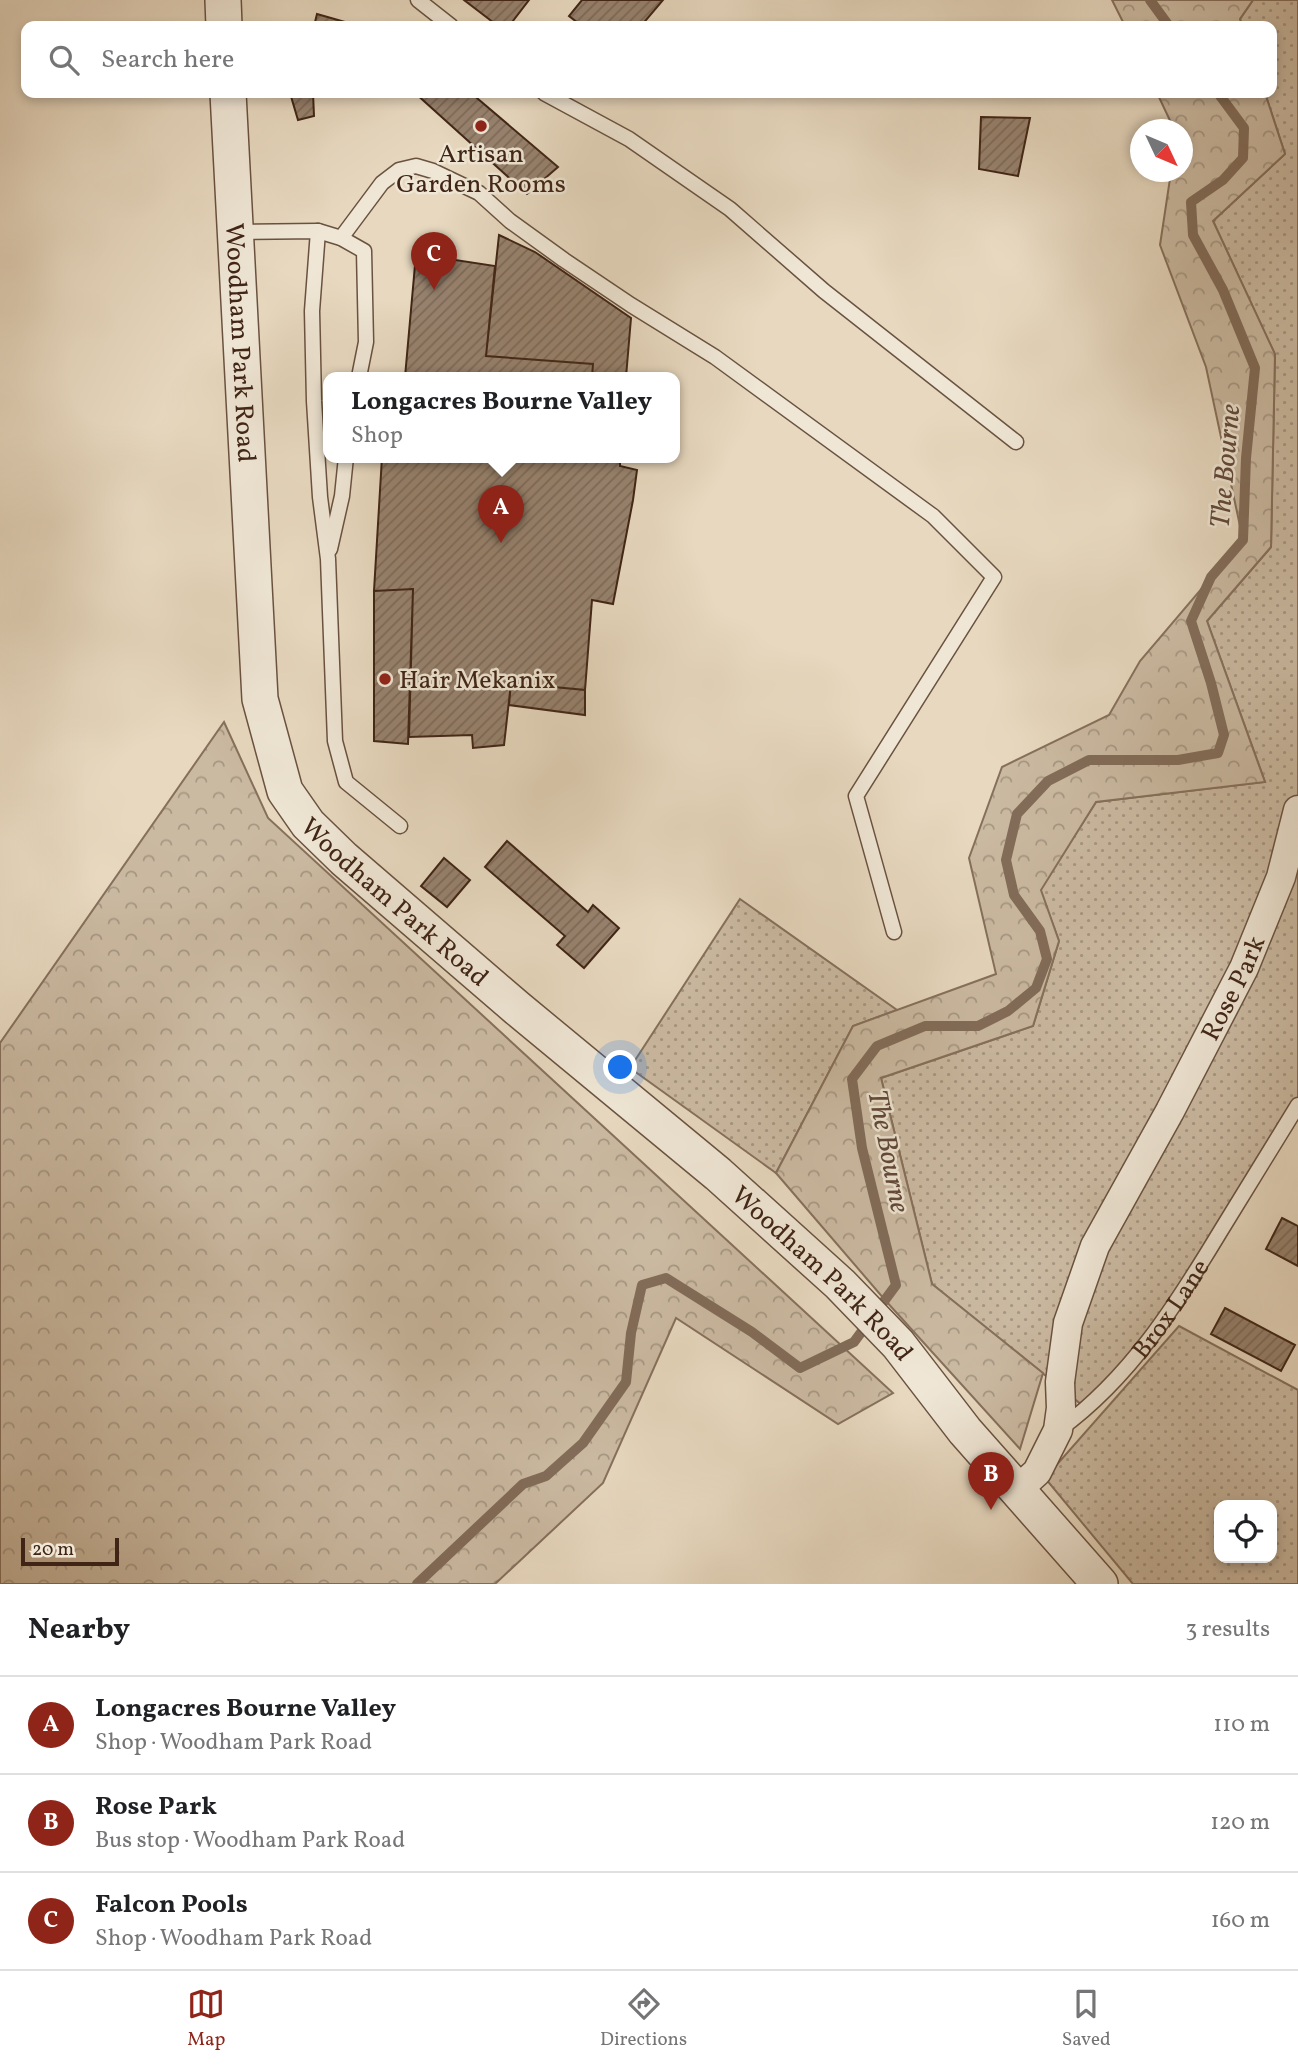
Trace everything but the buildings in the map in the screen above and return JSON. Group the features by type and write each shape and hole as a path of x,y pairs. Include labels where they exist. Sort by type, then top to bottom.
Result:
{"street":[{"path":"223,0 225,21"},
{"name":"Woodham Park Road","path":"228,98 260,699 285,791 308,824 344,859 517,1008 718,1174 840,1284 898,1345 965,1431 1100,1584"},
{"name":"Rose Park","path":"1058,1430 1060,1382 1068,1323 1095,1247 1244,968 1280,877 1298,810"},
{"name":"Brox Lane","path":"1017,1490 1037,1472 1058,1430"}],"lane":[{"path":"418,0 445,21"},
{"path":"553,98 629,139 730,209 824,291 1016,442"},
{"path":"341,238 382,183 399,170 416,166 433,171 479,194 510,221 564,260 715,357 933,516 994,577 856,796 894,932"},
{"path":"235,232 318,231 341,238 364,251 366,342 360,372"},
{"path":"318,231 312,311 314,401 320,497 328,559 335,741 346,782 400,826"},
{"path":"328,559 342,496 345,463"},
{"name":"Brox Lane","path":"1058,1430 1087,1409 1119,1377 1176,1305 1298,1105"}],"green space":[{"path":"1112,0 1253,0 1241,21 1122,21"},
{"path":"1253,0 1298,0 1298,1111 1176,1305 1087,1409 932,1284 881,1078 1033,1026 1059,941 1040,890 1096,802 1265,782 1207,621 1271,547 1275,355 1213,221 1285,154 1267,98 1277,98 1277,21 1240,19"},
{"path":"1159,98 1267,98 1285,154 1213,221 1275,354 1271,547 1207,621 1265,782 1096,802 1041,890 1059,941 1033,1026 881,1078 932,1284 1043,1373 1020,1449 885,1300 776,1173 853,1026 996,974 969,858 1002,767 1109,715 1140,661 1243,540 1206,367 1160,245 1169,182 1193,182 1193,119 1169,119"},
{"path":"224,722 268,818 893,1393 838,1424 676,1318 603,1483 495,1584 0,1584 0,1043"},
{"path":"740,899 897,1010 853,1026 776,1173 630,1068"},
{"path":"1179,1326 1298,1390 1298,1584 1133,1584 1045,1478"}],"waterway":[{"name":"The Bourne","path":"1150,0 1165,21"},
{"name":"The Bourne","path":"417,1584 523,1484 546,1476 583,1443 626,1382 631,1333 642,1285 666,1278 752,1332 800,1368 854,1342 896,1285 862,1148 852,1079 877,1046 925,1026 978,1026 1008,1011 1036,988 1047,959 1040,931 1014,895 1006,860 1017,814 1048,781 1089,760 1178,760 1218,753 1224,735 1191,621 1211,577 1243,540 1246,458 1255,368 1223,290 1193,235 1191,202 1223,180 1243,158 1244,128 1222,98"}],"place":[{"name":"Artisan Garden Rooms","path":"481,126"},
{"name":"Falcon Pools","path":"434,290"},
{"name":"Longacres Bourne Valley","path":"501,543"},
{"name":"Hair Mekanix","path":"385,679"},
{"name":"Rose Park","path":"991,1510"}]}
